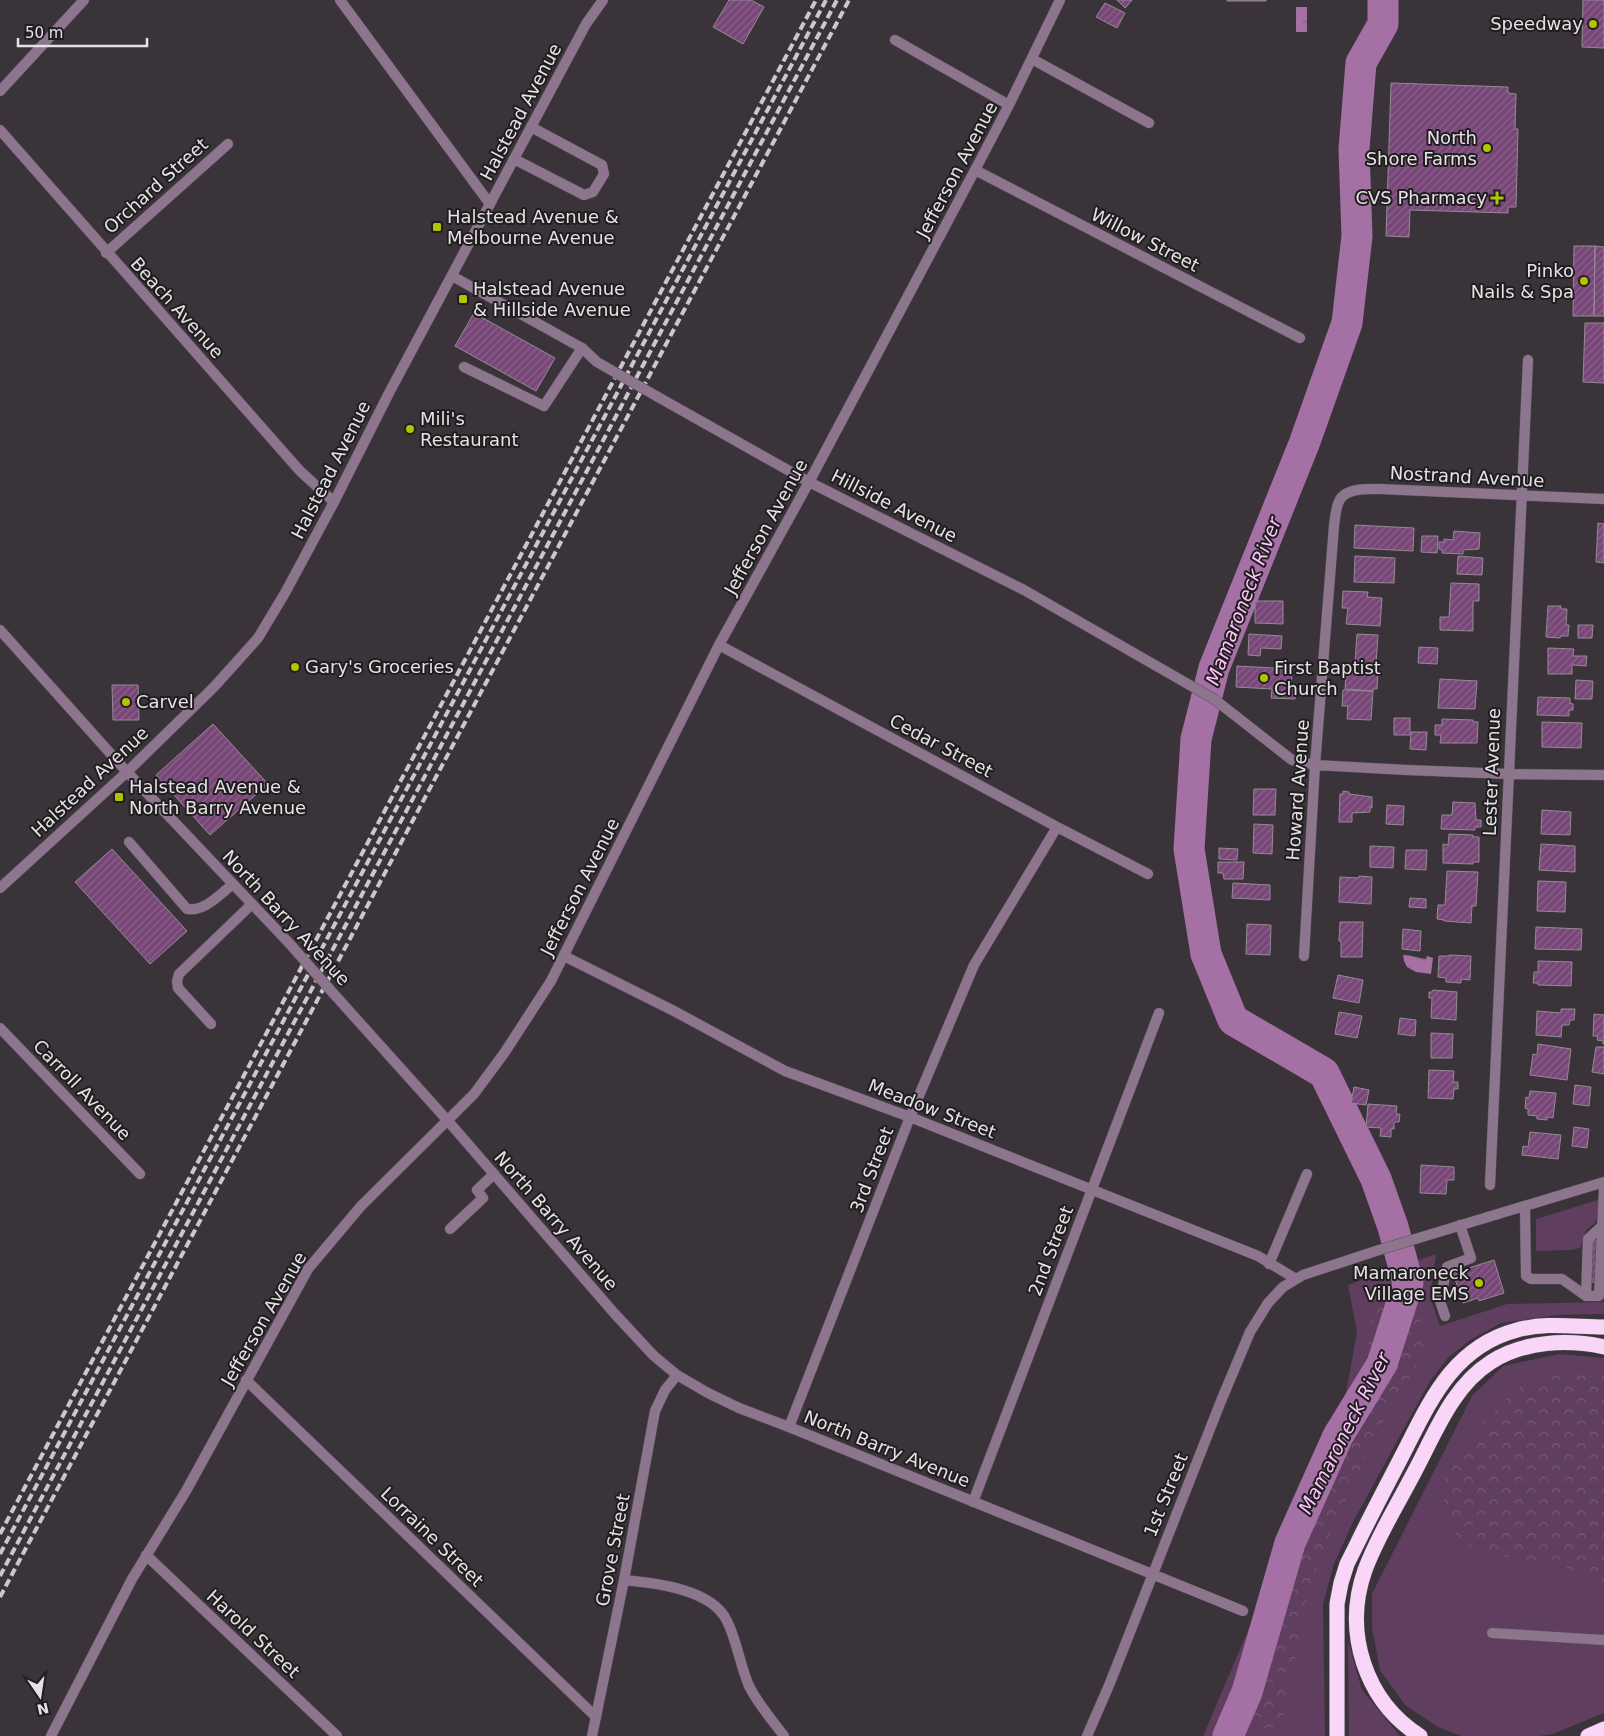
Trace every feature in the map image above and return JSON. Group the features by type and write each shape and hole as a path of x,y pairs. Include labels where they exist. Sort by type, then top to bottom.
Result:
{"highway":[{"path":"1337,1736 1336,1625 1341,1583 1356,1546 1424,1412 1444,1379 1468,1354 1482,1345 1515,1330 1549,1325 1604,1327"},
{"path":"1420,1736 1397,1718 1385,1705 1367,1675 1361,1658 1357,1632 1357,1605 1360,1587 1372,1555 1442,1420 1459,1391 1479,1370 1505,1354 1534,1346 1566,1344 1604,1347"},
{"path":"1588,1736 1604,1729"}],"street":[{"path":"0,90 84,0"},
{"path":"340,0 490,204"},
{"name":"Halstead Avenue","path":"0,888 127,772 214,687 258,638 285,593 334,502 389,393 586,24 603,0"},
{"name":"Jefferson Avenue","path":"51,1736 132,1580 186,1491 308,1269 361,1206 474,1094 505,1052 551,982 719,645 809,482 975,170 1060,0"},
{"path":"895,40 1009,105"},
{"path":"1032,59 1149,123"},
{"path":"514,159 584,194 593,192 604,174 602,165 531,127"},
{"name":"Beach Avenue","path":"0,130 106,253 300,471 334,502"},
{"name":"Orchard Street","path":"106,253 228,144"},
{"name":"Willow Street","path":"975,170 1300,338"},
{"name":"Hillside Avenue","path":"452,276 582,348 597,362 809,482 1024,590 1191,686 1219,703 1292,760 1315,765 1508,774"},
{"path":"464,367 544,406 582,348"},
{"name":"Lester Avenue","path":"1490,1185 1528,360"},
{"name":"Nostrand Avenue","path":"1338,507 1340,499 1344,495 1358,490 1380,489 1604,499"},
{"name":"Howard Avenue","path":"1304,956 1315,765 1334,526 1338,507"},
{"name":"North Barry Avenue","path":"0,630 127,772 289,943 448,1121 614,1313 654,1356 677,1375 731,1404 1243,1611"},
{"name":"Cedar Street","path":"719,645 1148,874"},
{"path":"1508,774 1604,775"},
{"name":"3rd Street","path":"789,1426 910,1117 974,965 1057,827"},
{"path":"129,842 187,909 194,910 203,907 233,884"},
{"path":"211,1024 178,988 179,974 252,904"},
{"name":"Meadow Street","path":"564,956 674,1011 785,1071 910,1117 1258,1256 1296,1279"},
{"name":"2nd Street","path":"973,1502 1159,1013"},
{"name":"Carroll Avenue","path":"0,1028 140,1174"},
{"path":"450,1229 483,1198 477,1190 494,1174"},
{"path":"1270,1264 1307,1174"},
{"path":"1296,1279 1303,1274 1408,1240 1604,1182"},
{"path":"1525,1206 1526,1276 1531,1279 1562,1279 1586,1296 1601,1297 1604,1187"},
{"path":"1445,1316 1440,1301 1447,1267 1472,1262 1460,1225"},
{"path":"1586,1296 1588,1238 1602,1226"},
{"name":"1st Street","path":"1087,1736 1250,1332 1268,1303 1283,1287 1296,1279"},
{"name":"Grove Street","path":"592,1736 624,1580 655,1411 666,1390 677,1375"},
{"name":"Lorraine Street","path":"246,1380 596,1717"},
{"name":"Harold Street","path":"146,1555 337,1736"},
{"path":"624,1580 654,1583 691,1592 717,1606 726,1620 750,1686 784,1736"},
{"path":"1492,1633 1604,1640"}],"green space":[{"path":"1598,1200 1599,1216 1595,1223 1586,1230 1580,1248 1536,1251 1536,1219"},
{"path":"1436,1254 1430,1297 1440,1326 1507,1304 1604,1302 1604,1314 1557,1315 1501,1323 1470,1340 1448,1358 1430,1381 1353,1522 1334,1564 1323,1604 1325,1736 1203,1736 1343,1409 1357,1332 1348,1285"},
{"path":"1386,1283 1395,1283 1423,1324 1426,1350 1378,1430 1321,1555 1309,1591 1279,1736 1217,1736 1251,1646 1360,1375 1370,1337 1374,1299"},
{"path":"1559,1354 1604,1358 1604,1713 1553,1734 1539,1736 1461,1736 1438,1727 1405,1705 1380,1670 1372,1628 1372,1594 1472,1396 1503,1366"},
{"path":"1567,1372 1604,1375 1604,1582 1555,1564 1485,1554 1458,1539 1444,1512 1445,1472 1484,1420 1520,1387"},
{"path":"1348,1641 1362,1690 1400,1736 1349,1736"}],"water":[{"path":"1296,7 1307,7 1307,32 1296,32"},
{"path":"1403,955 1426,959 1427,956 1433,958 1431,974 1416,972 1407,967"}],"building":[{"path":"729,0 751,0 764,7 743,44 713,27"},
{"path":"1117,0 1132,0 1125,8"},
{"path":"1266,0 1266,1 1227,1"},
{"name":"Speedway","path":"1583,0 1604,0 1604,48 1582,47"},
{"path":"1105,3 1125,13 1117,28 1096,17"},
{"path":"1391,83 1508,87 1508,93 1516,94 1515,129 1518,129 1516,207 1508,207 1508,213 1410,210 1409,237 1386,236"},
{"name":"Pinko Nails & Spa","path":"1574,246 1595,246 1594,316 1573,316"},
{"path":"1595,246 1604,247 1604,316 1594,316"},
{"path":"474,313 555,358 536,391 455,346"},
{"path":"1585,323 1604,323 1604,383 1583,382"},
{"path":"1598,523 1604,524 1604,563 1596,562"},
{"path":"1355,525 1414,528 1413,551 1354,548"},
{"path":"1454,531 1480,533 1479,549 1463,550 1463,554 1442,553 1442,550 1439,549 1439,542 1444,542 1444,539 1453,540"},
{"path":"1422,536 1438,536 1437,553 1421,552"},
{"path":"1355,556 1395,558 1394,583 1354,582"},
{"path":"1458,556 1483,558 1482,575 1457,574"},
{"path":"1451,583 1479,584 1479,601 1473,601 1473,631 1440,630 1440,617 1449,617"},
{"path":"1343,591 1368,592 1367,597 1382,598 1380,626 1346,624 1348,608 1342,608"},
{"path":"1255,601 1283,601 1283,624 1255,623"},
{"path":"1548,606 1561,606 1561,609 1567,609 1566,625 1569,625 1568,636 1561,636 1560,638 1546,637"},
{"path":"1578,625 1593,625 1592,638 1578,638"},
{"path":"1249,634 1282,636 1281,649 1261,648 1260,656 1248,655"},
{"path":"1357,634 1378,635 1376,664 1355,663"},
{"path":"1419,647 1438,648 1437,664 1418,663"},
{"path":"1548,648 1574,649 1573,656 1587,656 1586,666 1572,665 1572,674 1548,674"},
{"name":"First Baptist Church","path":"1237,666 1292,669 1291,689 1295,690 1295,699 1271,698 1272,689 1236,687"},
{"path":"1372,672 1378,672 1377,689 1373,689 1373,691 1345,689 1346,673 1372,674"},
{"path":"1440,679 1477,681 1475,709 1438,708"},
{"path":"1576,680 1593,681 1592,699 1575,699"},
{"name":"Carvel","path":"112,685 138,685 139,720 113,720"},
{"path":"1343,690 1373,691 1371,720 1347,719 1348,706 1342,706"},
{"path":"1538,697 1570,698 1573,710 1569,710 1569,716 1537,715"},
{"path":"1394,718 1410,718 1410,735 1394,735"},
{"path":"1442,719 1473,720 1473,722 1478,722 1477,743 1440,743 1441,735 1435,735 1435,725 1442,725"},
{"path":"1542,722 1582,723 1581,748 1542,747"},
{"path":"213,724 268,784 210,835 156,775"},
{"path":"1411,732 1427,732 1426,750 1410,749"},
{"path":"1254,789 1276,789 1275,815 1253,815"},
{"path":"1343,791 1349,792 1349,794 1372,797 1370,812 1352,813 1352,822 1339,822 1340,794 1343,794"},
{"path":"1453,802 1475,803 1476,820 1481,820 1481,827 1475,827 1475,830 1441,829 1442,815 1452,815"},
{"path":"1387,805 1404,806 1403,825 1386,824"},
{"path":"1542,810 1571,812 1570,835 1541,834"},
{"path":"1254,824 1273,825 1272,854 1253,853"},
{"path":"1449,834 1479,837 1479,862 1473,862 1473,864 1443,863 1443,844 1448,845"},
{"path":"1541,844 1575,846 1575,872 1539,870"},
{"path":"1370,846 1394,847 1393,868 1370,867"},
{"path":"1219,848 1238,849 1237,860 1219,859"},
{"path":"112,849 187,931 150,964 75,882"},
{"path":"1406,850 1427,850 1426,870 1405,869"},
{"path":"1218,862 1244,862 1243,879 1224,879 1223,873 1218,873"},
{"path":"1447,871 1478,872 1476,906 1472,906 1471,923 1437,919 1438,905 1445,905"},
{"path":"1359,876 1372,877 1371,904 1339,902 1340,877 1359,878"},
{"path":"1538,881 1566,882 1565,912 1537,911"},
{"path":"1233,883 1270,885 1270,900 1232,898"},
{"path":"1410,898 1426,899 1426,908 1409,907"},
{"path":"1340,922 1363,922 1362,957 1341,957 1341,941 1339,941"},
{"path":"1247,924 1271,925 1270,955 1246,954"},
{"path":"1536,927 1582,929 1581,950 1535,949"},
{"path":"1403,929 1421,931 1420,951 1402,949"},
{"path":"1439,956 1471,956 1470,980 1461,979 1461,983 1446,982 1446,978 1438,977"},
{"path":"1538,961 1572,962 1571,986 1538,985 1538,983 1533,983 1534,972 1538,972"},
{"path":"1338,975 1363,980 1359,1003 1333,998"},
{"path":"1433,990 1457,992 1456,1020 1431,1018 1432,998 1429,998 1429,992"},
{"path":"1561,1009 1575,1009 1574,1020 1570,1020 1569,1025 1562,1025 1561,1037 1536,1035 1537,1011 1561,1013"},
{"path":"1339,1012 1362,1016 1357,1038 1335,1034"},
{"path":"1594,1014 1604,1015 1604,1044 1603,1041 1597,1040 1598,1036 1593,1036"},
{"path":"1400,1018 1416,1020 1415,1036 1398,1034"},
{"path":"1431,1033 1453,1034 1452,1058 1431,1058"},
{"path":"1538,1044 1571,1049 1567,1080 1530,1075 1533,1054 1537,1055"},
{"path":"1596,1047 1604,1047 1604,1074 1592,1072"},
{"path":"1429,1070 1454,1071 1453,1082 1458,1082 1458,1089 1454,1089 1453,1099 1428,1098"},
{"path":"1575,1085 1591,1087 1589,1106 1573,1104"},
{"path":"1354,1087 1369,1090 1366,1105 1351,1103"},
{"path":"1530,1091 1556,1093 1553,1118 1547,1117 1547,1120 1537,1119 1537,1116 1528,1115 1528,1109 1525,1108 1526,1097 1529,1098"},
{"path":"1368,1104 1397,1106 1396,1114 1400,1114 1399,1122 1394,1122 1394,1129 1391,1129 1391,1137 1380,1136 1381,1128 1366,1127"},
{"path":"1574,1127 1589,1129 1587,1148 1572,1146"},
{"path":"1530,1132 1561,1135 1558,1159 1522,1155 1523,1146 1528,1147"},
{"path":"1421,1165 1454,1167 1454,1180 1447,1180 1446,1194 1420,1193"},
{"path":"1593,1241 1604,1241 1604,1283 1591,1282"},
{"name":"Mamaroneck Village EMS","path":"1494,1260 1504,1293 1479,1301 1478,1298 1463,1303 1453,1273"}],"waterway":[{"name":"Mamaroneck River","path":"1228,1736 1247,1692 1290,1543 1338,1436 1382,1364 1408,1283 1393,1227 1376,1179 1324,1073 1233,1020 1206,954 1189,849 1196,739 1214,668 1304,444 1347,323 1357,236 1354,149 1361,63 1383,24 1383,0"}],"railway":[{"path":"0,1534 816,0"},
{"path":"0,1554 826,0"},
{"path":"0,1576 837,0"},
{"path":"0,1597 849,0"}],"place":[{"name":"Speedway","path":"1593,24"},
{"name":"North Shore Farms","path":"1487,148"},
{"name":"CVS Pharmacy","path":"1497,198"},
{"name":"Halstead Avenue & Melbourne Avenue","path":"437,227"},
{"name":"Pinko Nails & Spa","path":"1584,281"},
{"name":"Halstead Avenue & Hillside Avenue","path":"463,299"},
{"name":"Mili's Restaurant","path":"410,429"},
{"name":"Gary's Groceries","path":"295,667"},
{"name":"First Baptist Church","path":"1264,678"},
{"name":"Carvel","path":"126,702"},
{"name":"Halstead Avenue & North Barry Avenue","path":"119,797"},
{"name":"Mamaroneck Village EMS","path":"1479,1283"}]}
